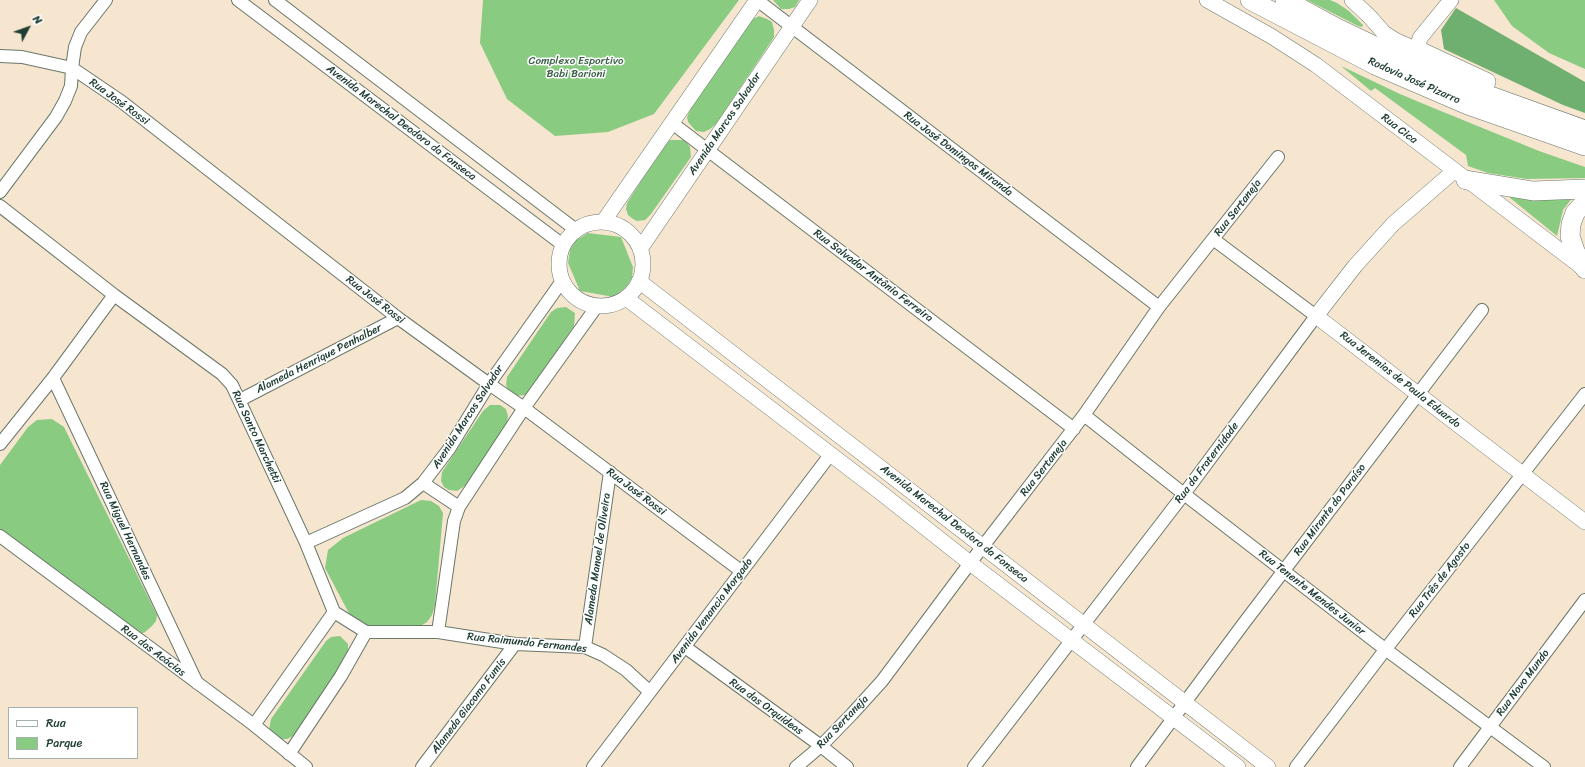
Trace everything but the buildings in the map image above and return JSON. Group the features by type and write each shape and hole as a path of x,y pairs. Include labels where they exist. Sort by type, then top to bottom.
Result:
{"main road":[{"name":"Rodovia José Pizarro","path":"1250,0 1375,65 1468,105 1585,146"},
{"name":"Rodovia José Pizarro","path":"1285,0 1337,28 1431,73 1585,130"},
{"path":"1417,50 1520,98 1585,123"},
{"path":"1460,175 1533,190 1585,189"},
{"path":"1585,202 1575,213 1571,224 1570,236 1575,251 1585,269"}],"street":[{"path":"0,192 56,117 65,101 71,86 75,48 81,32 106,0"},
{"name":"Avenida Marechal Deodoro da Fonseca","path":"238,0 563,245"},
{"name":"Avenida Marechal Deodoro da Fonseca","path":"275,0 576,230"},
{"path":"603,222 757,0"},
{"name":"Rua José Domingos Miranda","path":"757,0 1159,307"},
{"name":"Avenida Marcos Salvador","path":"640,249 810,0"},
{"name":"Rua Cica","path":"1207,0 1271,36 1316,65 1585,269"},
{"path":"1352,0 1384,33 1394,40 1417,50 1420,38 1451,0"},
{"path":"1360,0 1370,17"},
{"name":"Rua José Rossi","path":"0,56 22,58 72,68 122,102 398,318 524,408 742,571"},
{"name":"Rua Salvador Antônio Ferreira","path":"672,123 1074,429"},
{"name":"Rua Sertaneja","path":"796,767 821,746 882,681 970,563 1074,429 1159,307 1278,157"},
{"name":"Rua da Fraternidade","path":"974,767 1073,640 1355,266 1393,224 1460,175"},
{"name":"Rua Santo Marchetti","path":"0,206 114,295 222,374 232,385 306,543 334,612"},
{"path":"603,222 617,226 629,233 640,249 643,265 639,281 626,298 608,306 597,306 576,298 568,290 562,281 559,269 559,257 563,245 568,237 576,230 589,224 603,222"},
{"name":"Rua Jeremias de Paula Eduardo","path":"1213,239 1419,394 1521,475 1585,522"},
{"name":"Avenida Marcos Salvador","path":"306,543 406,498 423,483 449,449 489,384 562,281"},
{"name":"Avenida Marechal Deodoro da Fonseca","path":"639,281 1085,624 1268,767"},
{"path":"0,444 53,378 114,295"},
{"name":"Avenida Marechal Deodoro da Fonseca","path":"626,298 1238,767"},
{"path":"438,632 454,521 459,507 524,408 597,306"},
{"name":"Rua Mirante do Paraíso","path":"1137,767 1283,571 1482,310"},
{"name":"Alameda Henrique Penhalber","path":"240,400 398,318"},
{"name":"Rua Miguel Hernandes","path":"53,378 198,684"},
{"name":"Rua Três de Agosto","path":"1296,767 1585,394"},
{"name":"Rua Tenente Mendes Junior","path":"1084,415 1386,650 1544,767"},
{"name":"Avenida Venancio Morgado","path":"593,767 830,455"},
{"name":"Alameda Manoel de Oliveira","path":"585,647 610,472"},
{"path":"423,483 459,507"},
{"name":"Rua das Acácias","path":"0,536 254,725 306,767"},
{"name":"Rua Novo Mundo","path":"1460,767 1585,600"},
{"path":"254,725 334,612 366,632 341,676 289,754"},
{"name":"Rua Raimundo Fernandes","path":"366,632 438,632 516,644 585,647 603,655 626,670 650,692"},
{"name":"Alameda Giacomo Fumis","path":"422,767 516,644"},
{"name":"Rua das Orquideas","path":"685,647 821,746 847,767"}],"green space":[{"name":"Complexo Esportivo Babi Barioni","path":"483,0 739,0 654,114 608,132 555,136 507,99 480,43"},
{"path":"773,0 799,0 795,7 781,9"},
{"path":"1307,0 1330,0 1337,3 1349,11 1363,25 1362,27 1358,26"},
{"path":"1494,0 1585,0 1585,69 1549,53 1512,26"},
{"path":"1456,8 1585,82 1585,113 1563,105 1444,49 1441,30"},
{"path":"759,16 772,22 774,37 716,124 704,132 696,131 688,122 687,117 692,106 751,20"},
{"path":"1341,66 1431,107 1539,151 1585,167 1585,178 1527,179 1488,173 1468,166 1466,155 1375,88 1371,91"},
{"path":"670,140 683,140 687,143 690,147 691,157 651,214 645,220 637,221 628,215 626,209 627,203 662,148"},
{"path":"1509,197 1535,199 1573,197 1563,210 1557,236"},
{"path":"588,233 621,237 633,267 632,278 627,286 614,297 580,291 568,263 570,250 576,240"},
{"path":"566,307 575,313 574,326 530,390 525,395 515,396 509,392 506,385 507,377 551,312 557,308"},
{"path":"490,405 500,405 506,409 508,416 507,424 466,485 457,491 449,490 444,487 441,481 442,472 483,411"},
{"path":"52,419 64,427 157,615 156,621 152,626 139,635 0,531 0,465 28,427 37,420"},
{"path":"421,500 431,501 439,506 443,513 435,605 432,615 427,622 417,628 368,626 359,624 352,619 325,568 328,550 343,538"},
{"path":"340,636 348,644 348,654 293,736 287,739 278,739 269,730 271,719 326,641 331,637"}]}
